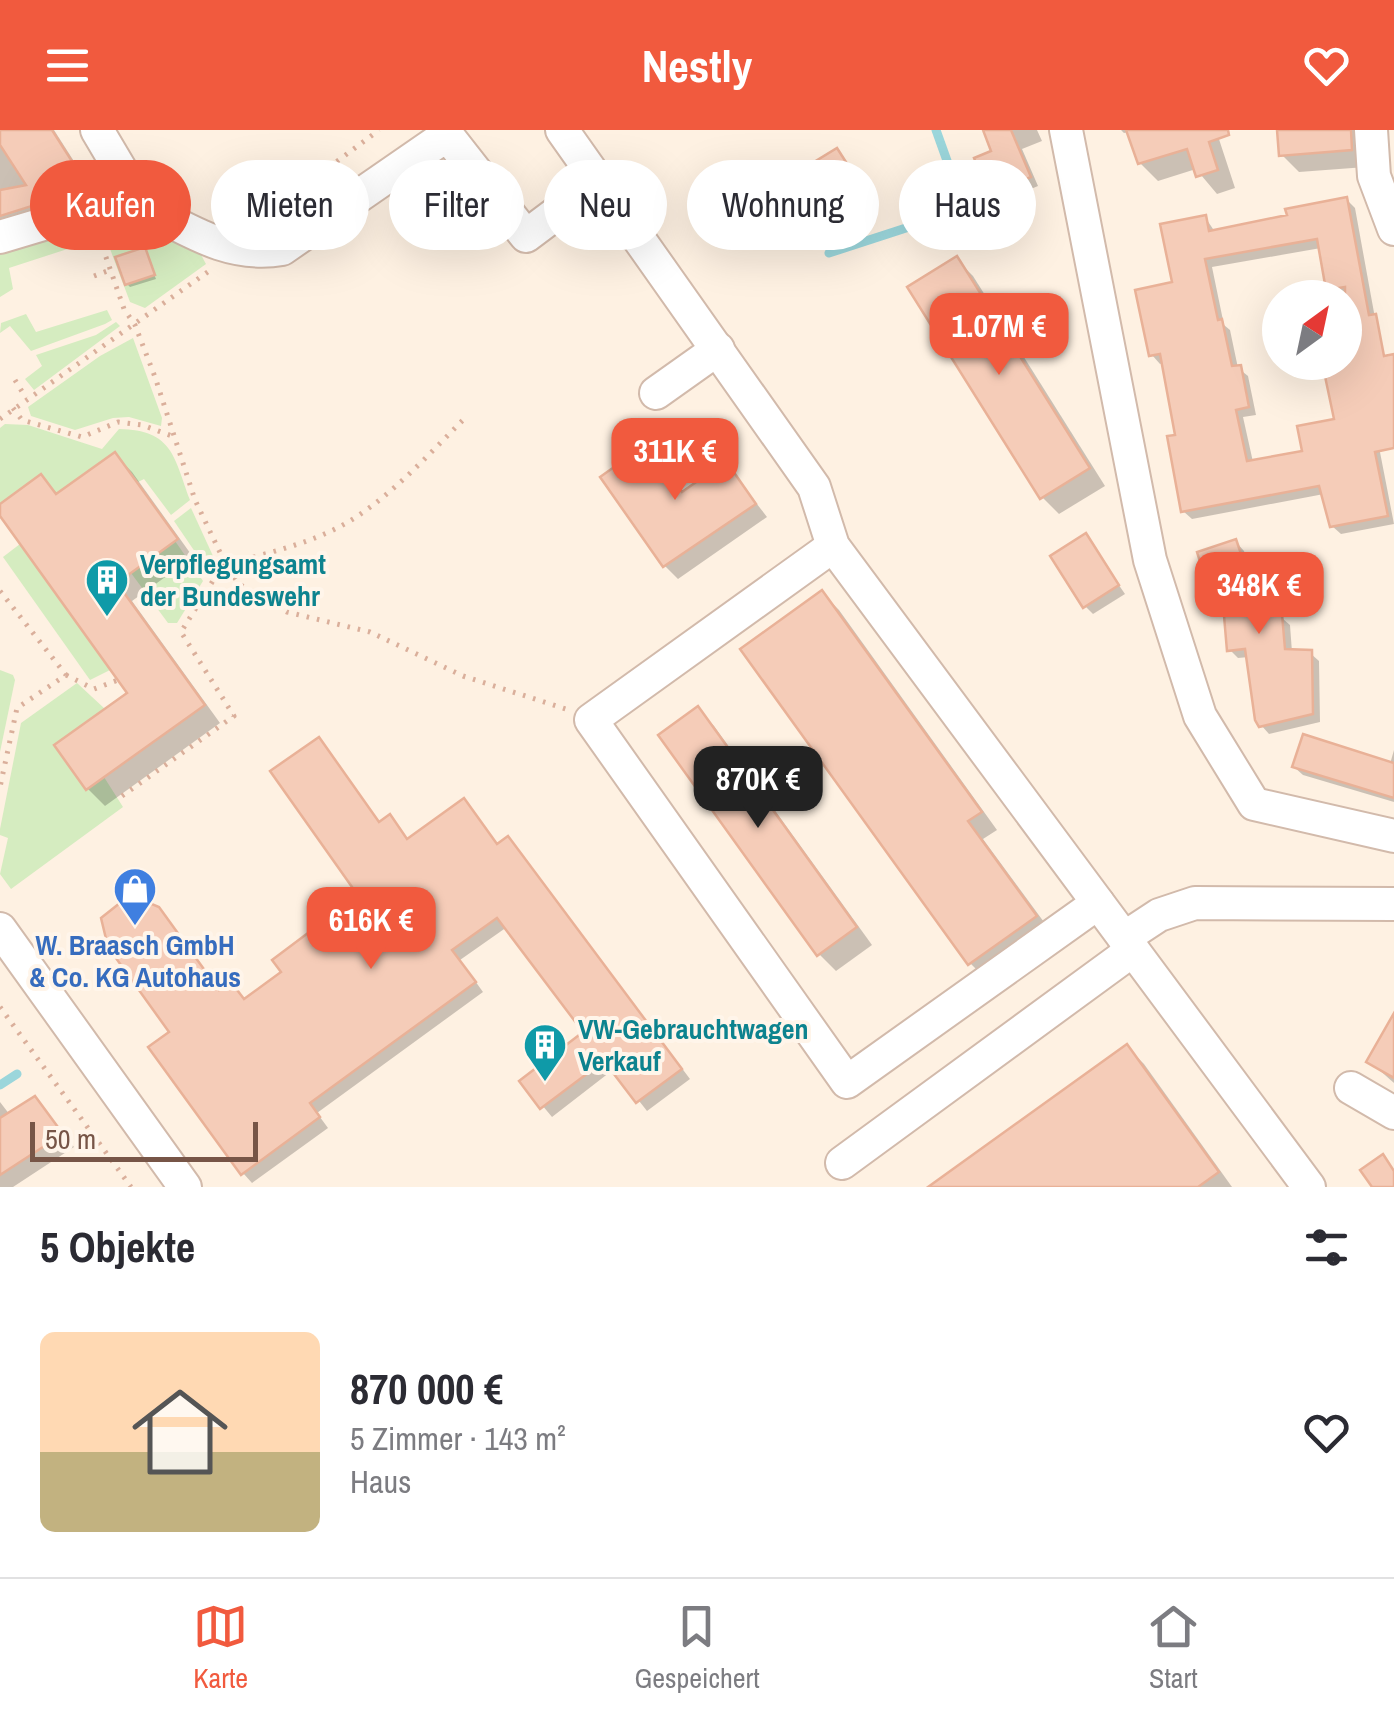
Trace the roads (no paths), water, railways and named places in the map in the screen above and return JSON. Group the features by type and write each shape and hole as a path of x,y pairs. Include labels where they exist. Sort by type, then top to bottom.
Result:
{"street":[{"path":"98,130 115,160"},
{"path":"562,130 583,160"},
{"path":"1066,130 1150,560 1200,716 1254,804 1394,836"},
{"path":"1372,130 1374,176 1394,229"},
{"path":"191,230 224,247 256,254 282,249 447,135 526,236 544,222"},
{"path":"0,236 30,227"},
{"path":"647,250 814,488 832,546 1309,1187"},
{"path":"656,393 718,349"},
{"path":"832,546 590,720 846,1082 1098,903"},
{"path":"842,1162 1128,944 1159,915 1195,903 1394,904"},
{"path":"0,929 186,1187"},
{"path":"1351,1088 1394,1113"}],"waterway":[{"path":"829,253 949,214 960,197 936,130"},
{"path":"0,1085 17,1074"}],"place":[{"name":"Verpflegungsamt der Bundeswehr","path":"107,618"},
{"name":"W. Braasch GmbH & Co. KG Autohaus","path":"135,927"},
{"name":"VW-Gebrauchtwagen Verkauf","path":"545,1083"}]}
